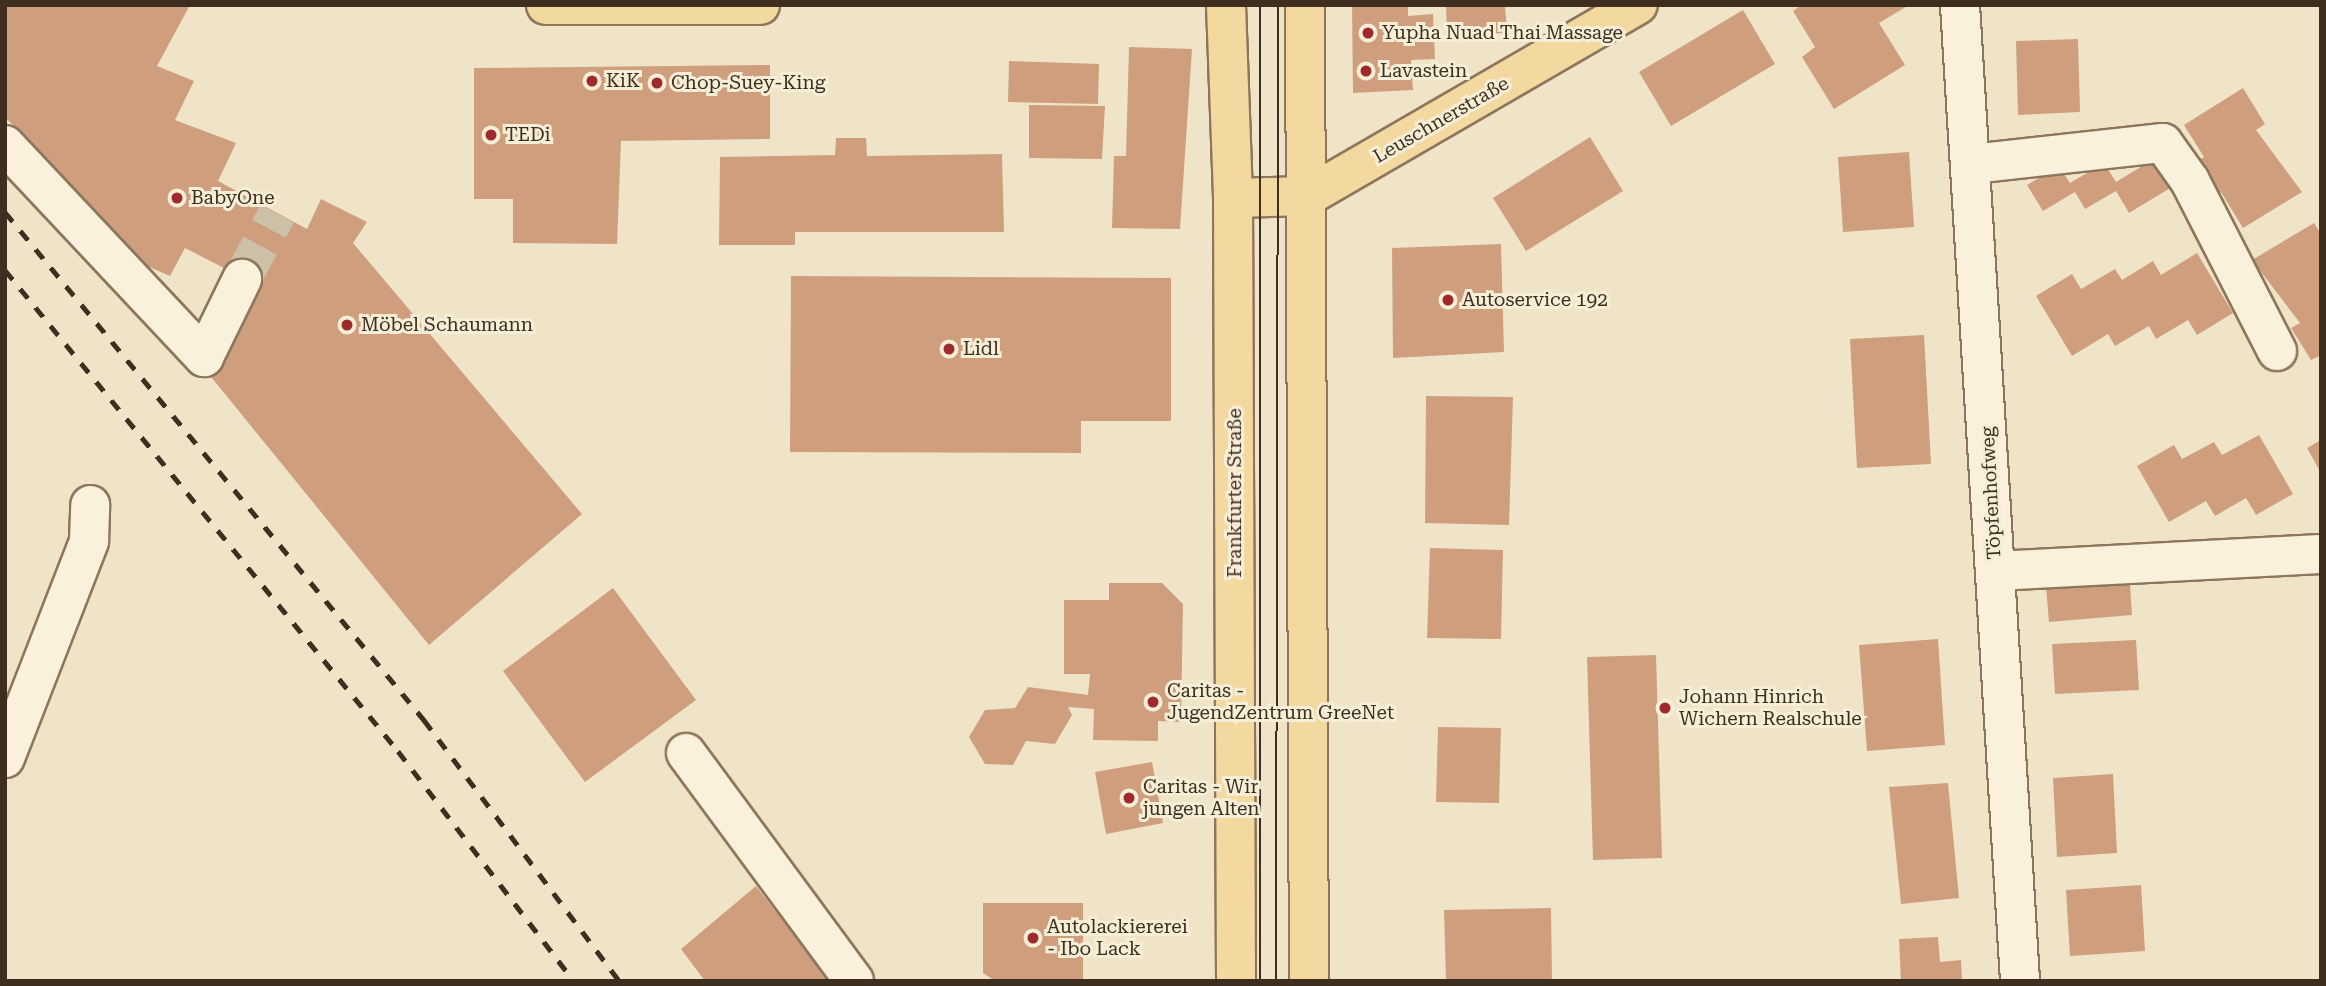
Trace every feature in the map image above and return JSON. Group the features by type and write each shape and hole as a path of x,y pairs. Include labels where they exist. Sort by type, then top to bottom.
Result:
{"main road":[{"path":"546,5 760,5"},
{"name":"Frankfurter Straße","path":"1226,5 1233,198 1236,981"},
{"path":"1305,5 1308,196 1309,981"},
{"name":"Leuschnerstraße","path":"1233,198 1308,196 1638,5"}],"street":[{"name":"Töpfenhofweg","path":"1960,5 1972,164 2020,981"},
{"path":"1972,164 2163,144 2190,181 2277,351"},
{"path":"5,145 204,357 242,279"},
{"path":"5,758 89,541 90,505"},
{"path":"1996,571 2321,554"},
{"path":"686,753 855,981"}],"building":[{"path":"5,5 190,5 157,66 194,81 175,120 236,143 218,181 307,229 321,199 367,222 353,243 582,514 429,645 212,378 261,287 185,248 170,276 147,266 5,117"},
{"path":"1352,5 1408,5 1408,16 1433,14 1435,59 1411,60 1413,90 1353,93"},
{"path":"1446,5 1505,5 1507,33 1447,35"},
{"path":"1802,5 1909,5 1879,23 1905,65 1834,109 1802,57 1815,47 1793,11"},
{"path":"1743,10 1775,64 1671,126 1639,72"},
{"path":"2078,39 2080,112 2018,115 2016,41"},
{"path":"1129,47 1192,49 1180,229 1112,228 1114,156 1126,156"},
{"path":"1009,61 1099,64 1098,104 1008,102"},
{"path":"770,65 770,139 621,141 617,244 513,243 513,199 474,199 474,68"},
{"path":"2243,88 2265,124 2256,130 2302,192 2243,228 2221,192 2212,198 2191,165 2204,157 2184,125"},
{"path":"1029,105 1105,106 1102,159 1029,158"},
{"path":"1590,137 1623,191 1526,251 1493,198"},
{"path":"836,138 866,138 867,156 1002,154 1004,232 795,232 795,245 719,245 720,157 835,155"},
{"path":"1909,152 1914,227 1843,232 1838,157"},
{"path":"2162,154 2180,182 2129,213 2116,191 2085,209 2075,192 2043,211 2027,185 2059,166 2070,183 2104,163 2116,182"},
{"path":"2314,223 2321,234 2321,355 2311,360 2291,328 2300,323 2252,260"},
{"name":"Autoservice 192","path":"1501,244 1504,352 1393,358 1392,248"},
{"path":"2197,253 2233,313 2197,335 2188,320 2156,339 2149,326 2115,346 2108,334 2072,356 2036,296 2072,274 2081,289 2115,269 2122,280 2153,261 2161,275"},
{"name":"Lidl","path":"791,276 1171,278 1171,421 1081,421 1081,453 790,452"},
{"path":"1924,335 1931,464 1857,468 1850,339"},
{"path":"1426,396 1513,397 1509,525 1425,523"},
{"path":"2259,435 2293,494 2256,515 2246,498 2215,516 2206,501 2169,522 2137,466 2174,445 2182,459 2214,442 2222,455"},
{"path":"2321,440 2321,473 2307,448"},
{"path":"1430,548 1503,550 1501,639 1427,638"},
{"path":"2129,569 2132,615 2049,622 2045,575"},
{"path":"1109,583 1162,583 1183,604 1181,722 1158,721 1158,741 1093,740 1094,709 1068,707 1072,715 1055,744 1026,741 1013,765 985,764 969,737 985,710 1015,708 1028,687 1088,695 1090,674 1064,674 1064,600 1109,600"},
{"path":"613,588 696,700 585,782 503,671"},
{"path":"1938,639 1945,745 1867,751 1859,645"},
{"path":"2136,640 2139,690 2055,694 2052,644"},
{"path":"1656,655 1662,858 1593,860 1587,657"},
{"path":"1438,727 1501,728 1499,803 1436,802"},
{"name":"Caritas - Wir jungen Alten","path":"1152,762 1163,823 1106,834 1095,772"},
{"path":"2113,774 2117,853 2057,857 2053,778"},
{"path":"1948,783 1959,898 1901,904 1889,787"},
{"path":"2141,885 2145,951 2070,956 2066,890"},
{"path":"756,886 830,981 705,981 681,949"},
{"name":"Autolackiererei - Ibo Lack","path":"983,903 1083,903 1083,981 995,981 983,973"},
{"path":"1551,908 1552,981 1446,981 1444,910"},
{"path":"1938,937 1940,962 1961,960 1962,981 1901,981 1899,939"}],"tunnel":[{"path":"242,279 277,214"}],"tram line":[{"path":"1260,5 1260,981"},
{"path":"1276,981 1278,5"}],"railway":[{"path":"5,212 424,720 619,981"},
{"path":"5,270 398,751 574,981"}],"place":[{"name":"Yupha Nuad Thai Massage","path":"1368,33"},
{"name":"Lavastein","path":"1366,71"},
{"name":"KiK","path":"592,81"},
{"name":"Chop-Suey-King","path":"657,83"},
{"name":"TEDi","path":"491,135"},
{"name":"BabyOne","path":"177,198"},
{"name":"Autoservice 192","path":"1448,300"},
{"name":"Möbel Schaumann","path":"347,325"},
{"name":"Lidl","path":"949,349"},
{"name":"Caritas - JugendZentrum GreeNet","path":"1153,702"},
{"name":"Johann Hinrich Wichern Realschule","path":"1665,708"},
{"name":"Caritas - Wir jungen Alten","path":"1129,798"},
{"name":"Autolackiererei - Ibo Lack","path":"1033,938"}]}
